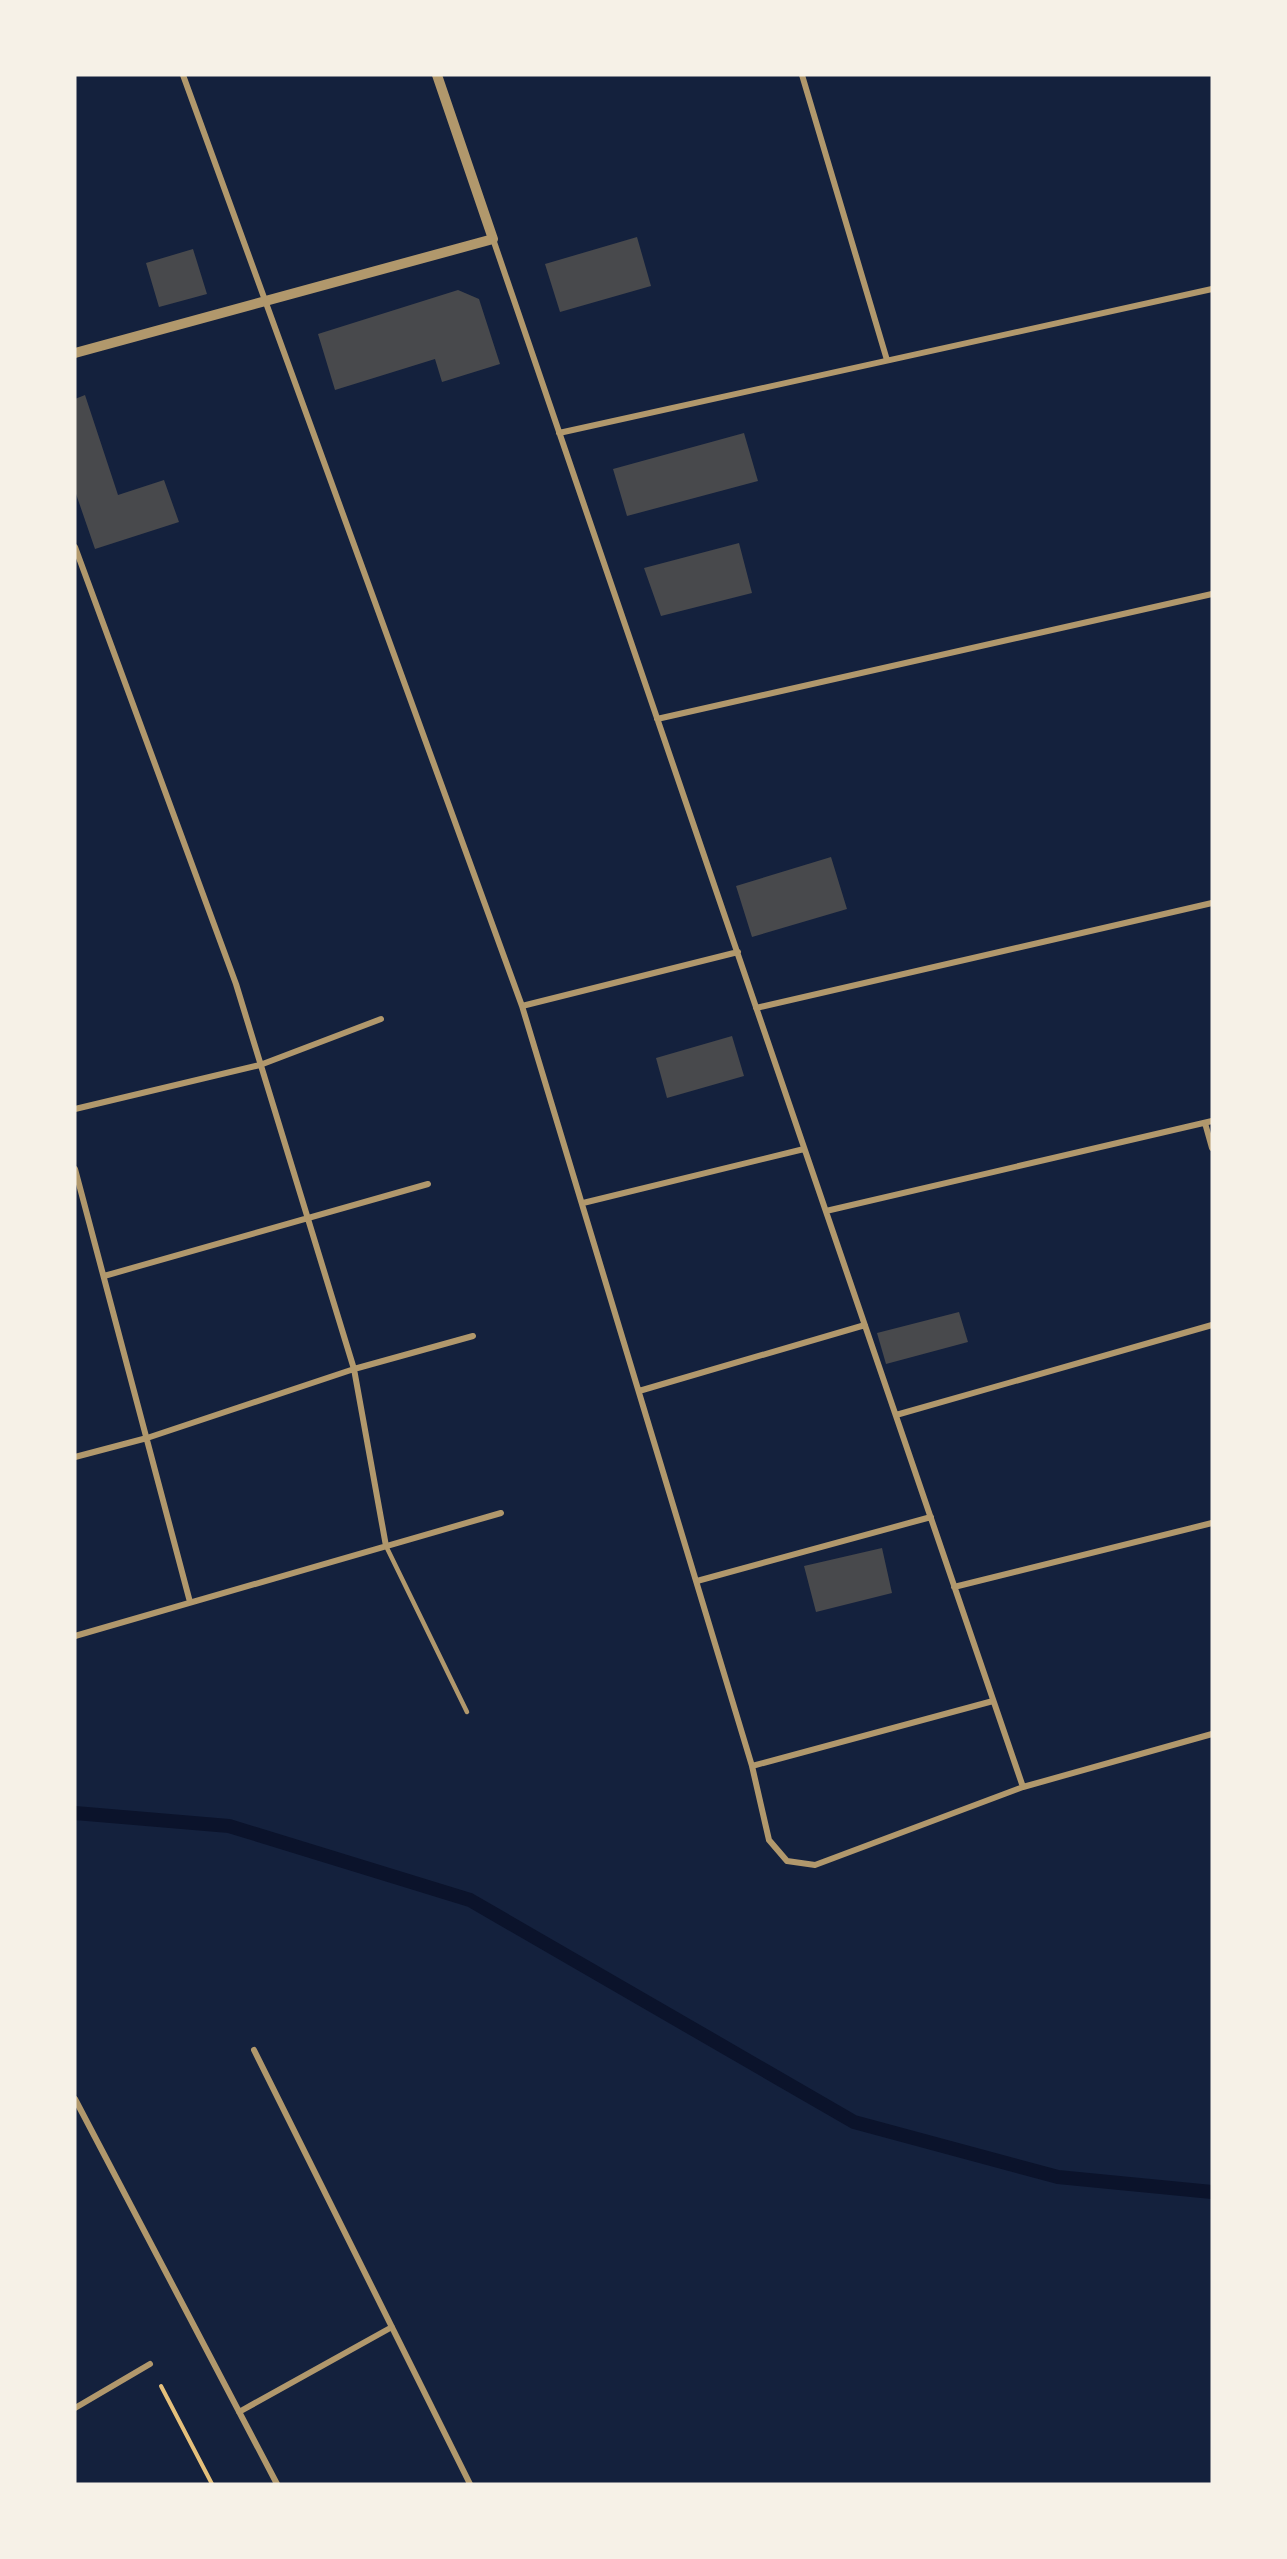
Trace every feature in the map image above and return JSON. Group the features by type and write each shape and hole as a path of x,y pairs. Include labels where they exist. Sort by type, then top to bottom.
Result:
{"street":[{"path":"183,75 522,1006 697,1581 752,1766 770,1840 787,1861 815,1865 1023,1787 1212,1734"},
{"path":"437,75 1023,1787"},
{"path":"802,75 887,360"},
{"path":"75,353 493,239"},
{"path":"559,433 1212,289"},
{"path":"75,547 236,984 354,1369 386,1546"},
{"path":"657,719 1212,594"},
{"path":"756,1008 1212,903"},
{"path":"522,1006 738,952"},
{"path":"75,1108 260,1065 381,1019"},
{"path":"826,1211 1209,1122 1212,1148"},
{"path":"583,1203 804,1149"},
{"path":"75,1169 190,1602"},
{"path":"104,1276 428,1184"},
{"path":"639,1391 865,1325"},
{"path":"896,1415 1212,1325"},
{"path":"75,1457 147,1438 354,1369 473,1336"},
{"path":"75,1636 501,1513"},
{"path":"697,1581 931,1517"},
{"path":"954,1587 1212,1524"},
{"path":"752,1766 993,1701"},
{"path":"254,2050 470,2484"},
{"path":"75,2098 277,2484"},
{"path":"239,2412 392,2327"},
{"path":"75,2408 150,2364"}],"lane":[{"path":"386,1546 467,1712"}],"path":[{"path":"150,2364 212,2484"}],"building":[{"path":"637,237 651,286 560,312 545,264"},
{"path":"193,249 207,294 159,307 146,263"},
{"path":"458,290 479,299 500,364 442,382 435,359 335,390 318,334"},
{"path":"85,395 118,495 164,480 179,522 95,549 75,491 75,399"},
{"path":"744,433 758,481 627,516 613,469"},
{"path":"739,543 752,593 661,616 644,568"},
{"path":"831,857 847,909 752,937 736,886"},
{"path":"732,1036 744,1076 667,1098 656,1058"},
{"path":"959,1312 968,1342 886,1364 877,1333"},
{"path":"882,1548 892,1593 816,1612 804,1566"}],"waterway":[{"path":"75,1813 229,1826 470,1900 854,2122 1058,2177 1212,2192"}]}
